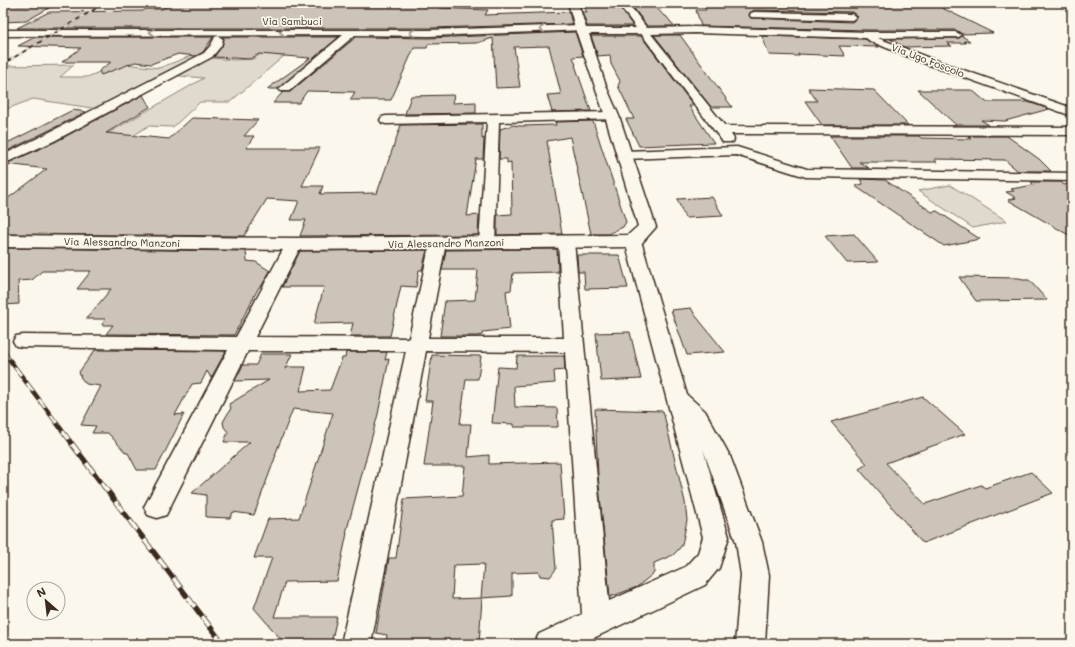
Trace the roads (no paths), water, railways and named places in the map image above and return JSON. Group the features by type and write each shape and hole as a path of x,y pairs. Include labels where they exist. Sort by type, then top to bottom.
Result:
{"main road":[{"path":"573,3 600,86 612,116 647,227 632,241"},
{"path":"623,3 644,31"},
{"path":"581,30 644,31"},
{"name":"Via Alessandro Manzoni","path":"3,240 294,244 632,241"}],"street":[{"path":"842,8 868,35"},
{"path":"764,32 752,12 852,17"},
{"name":"Via Sambuci","path":"3,33 429,33 581,30"},
{"path":"644,31 695,30 868,35"},
{"path":"644,31 737,151"},
{"path":"285,89 352,33"},
{"name":"Via Ugo Foscolo","path":"868,35 956,35"},
{"name":"Via Ugo Foscolo","path":"868,35 873,39 925,60 1072,112"},
{"path":"3,160 49,138 208,55 216,46 218,39"},
{"path":"386,120 612,116"},
{"path":"487,243 493,118"},
{"path":"720,130 1072,132"},
{"path":"624,155 737,151 806,173 1072,177"},
{"path":"548,644 695,576 710,559 716,537 632,241"},
{"path":"566,242 597,622"},
{"path":"356,644 419,344 438,243"},
{"path":"157,507 294,244"},
{"path":"23,341 243,344 575,344"},
{"path":"676,398 697,417 707,434 718,456 749,542 755,575 750,644"}],"railway":[{"path":"3,64 105,3"},
{"path":"3,351 73,445"},
{"path":"72,444 223,644"}]}
